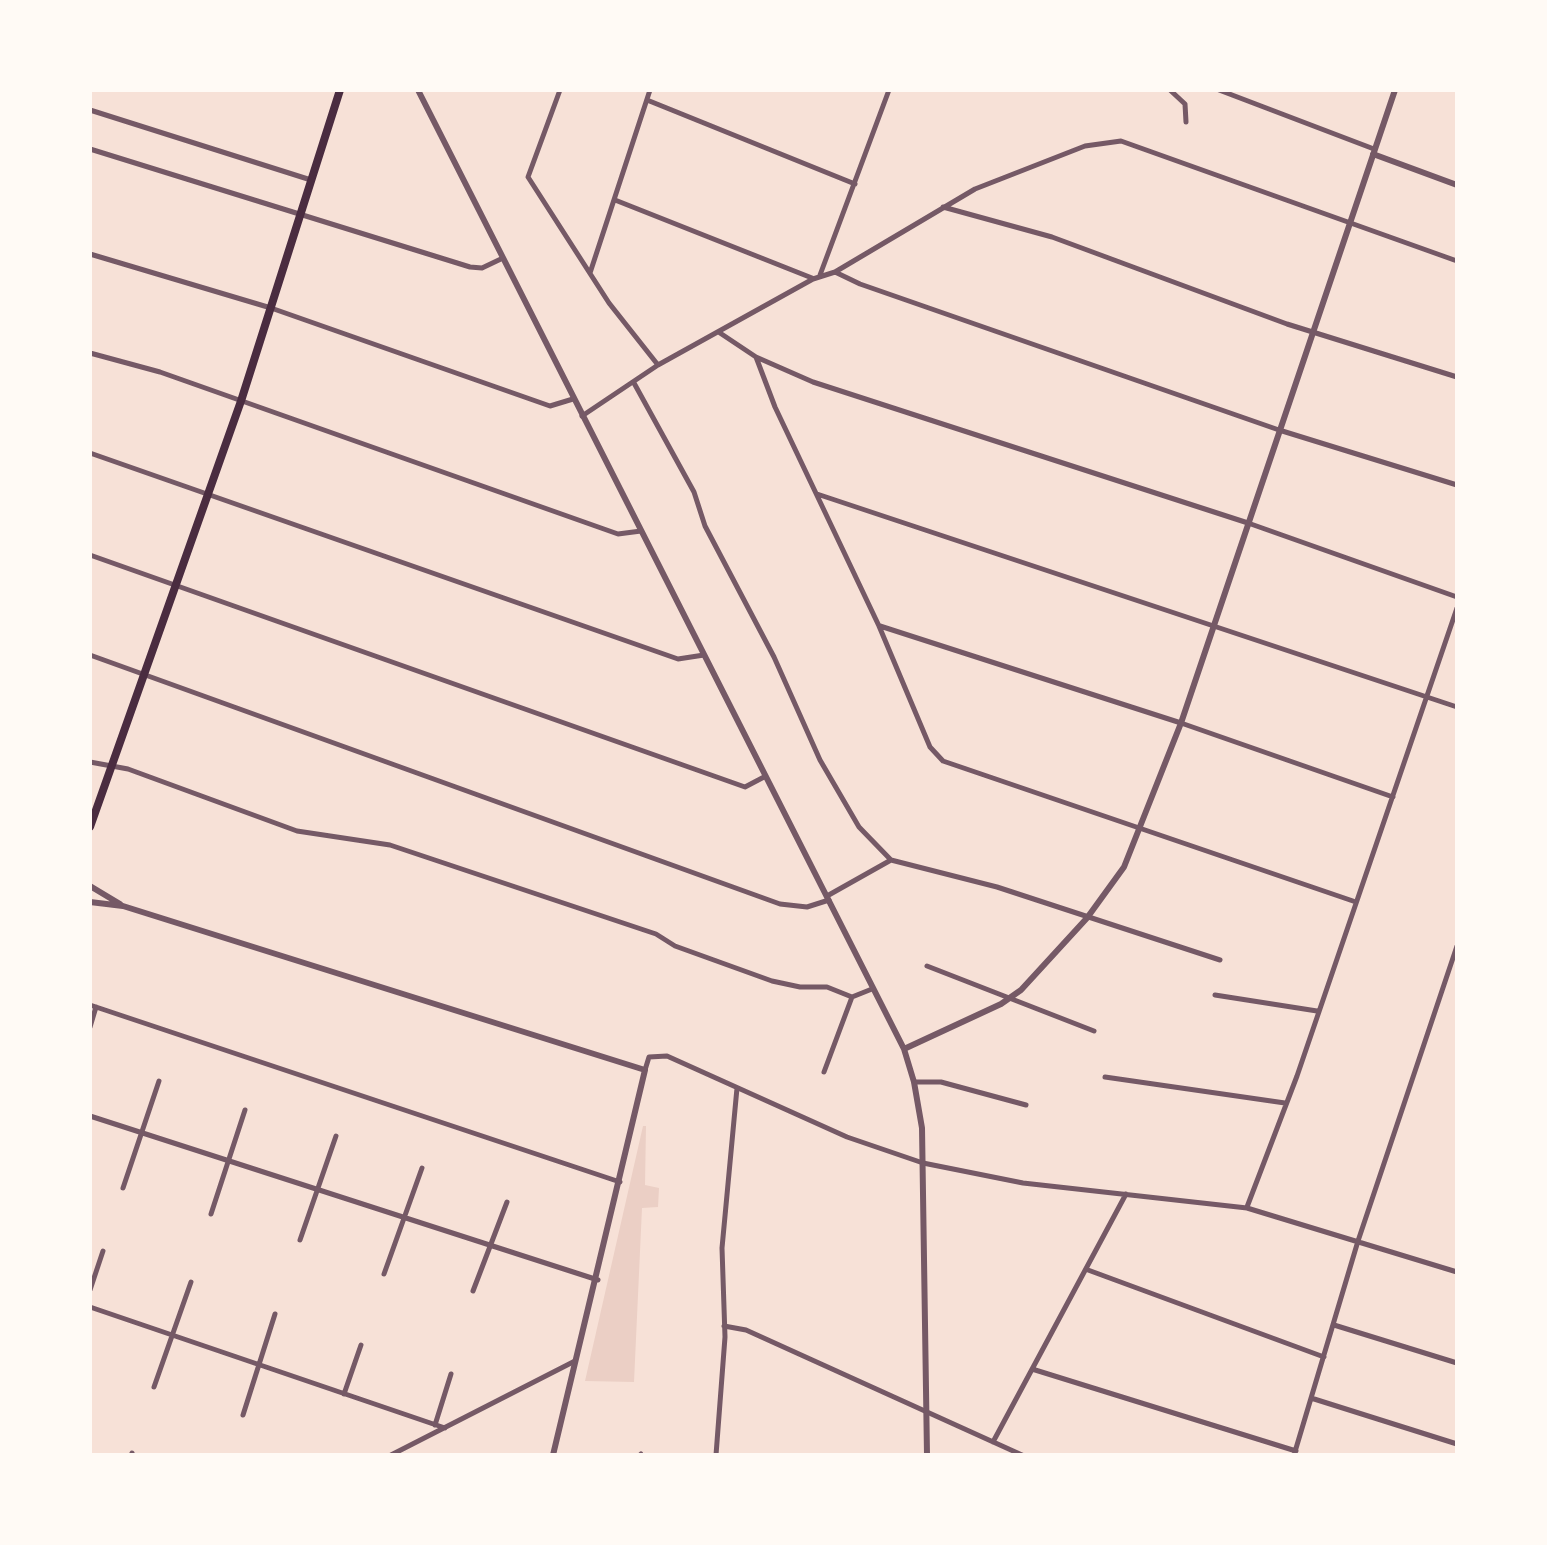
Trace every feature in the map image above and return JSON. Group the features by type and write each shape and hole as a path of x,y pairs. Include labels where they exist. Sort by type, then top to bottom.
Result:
{"main road":[{"path":"90,824 210,493 340,90"}],"street":[{"path":"418,90 904,1049 914,1082 923,1163 927,1455"},
{"path":"560,90 528,177 590,274 658,365"},
{"path":"590,274 650,90"},
{"path":"816,277 855,184 889,90"},
{"path":"1170,90 1185,104 1186,122"},
{"path":"1219,90 1457,185"},
{"path":"904,1049 1008,999 1087,918 1124,867 1181,723 1395,90"},
{"path":"647,100 855,184"},
{"path":"90,110 312,181"},
{"path":"582,416 658,365 816,277 835,272 975,189 1085,146 1121,141 1457,261"},
{"path":"90,149 470,267 482,268 503,258"},
{"path":"615,200 816,277"},
{"path":"943,207 1052,237 1312,332 1457,377"},
{"path":"90,254 271,308 550,406 573,399"},
{"path":"835,272 860,284 1279,430 1457,485"},
{"path":"720,333 756,357 813,382 1248,523 1457,597"},
{"path":"90,353 160,372 618,534 641,531"},
{"path":"756,357 775,407 879,626 930,747 943,761 1353,901"},
{"path":"634,383 694,492 705,526 774,657 820,760 859,827 891,860 997,887 1220,960"},
{"path":"90,453 678,659 704,655"},
{"path":"816,493 1214,623 1457,707"},
{"path":"90,555 745,787 764,777"},
{"path":"1247,1208 1457,608"},
{"path":"879,626 1181,723 1393,797"},
{"path":"90,655 780,904 807,907 891,860"},
{"path":"90,762 128,769 297,831 390,845 656,934 675,946 772,981 800,987 827,987 852,997 872,989"},
{"path":"90,886 123,906"},
{"path":"90,902 123,906 645,1070"},
{"path":"1032,1369 1295,1453 1358,1241 1457,946"},
{"path":"927,966 1094,1031"},
{"path":"1215,995 1317,1011"},
{"path":"824,1072 852,997"},
{"path":"90,1027 93,1006 621,1182"},
{"path":"553,1455 598,1280 649,1057 667,1056 847,1137 923,1163 1023,1183 1247,1208 1457,1272"},
{"path":"1105,1077 1285,1103"},
{"path":"123,1188 159,1081"},
{"path":"914,1082 941,1082 1026,1105"},
{"path":"716,1455 724,1326 722,1248 737,1088"},
{"path":"211,1214 245,1110"},
{"path":"90,1116 598,1280"},
{"path":"300,1240 336,1136"},
{"path":"384,1274 422,1168"},
{"path":"993,1442 1088,1270 1126,1194"},
{"path":"473,1291 507,1202"},
{"path":"90,1290 103,1251"},
{"path":"1088,1270 1324,1357"},
{"path":"154,1387 191,1282"},
{"path":"90,1307 445,1428"},
{"path":"243,1415 275,1314"},
{"path":"1334,1325 1457,1363"},
{"path":"724,1326 746,1330 1022,1455"},
{"path":"344,1394 361,1345"},
{"path":"391,1455 578,1359"},
{"path":"435,1425 451,1374"},
{"path":"1311,1398 1457,1444"}],"shaded area":[{"path":"643,1126 646,1126 645,1185 659,1188 658,1207 642,1208 634,1382 585,1381"}]}
